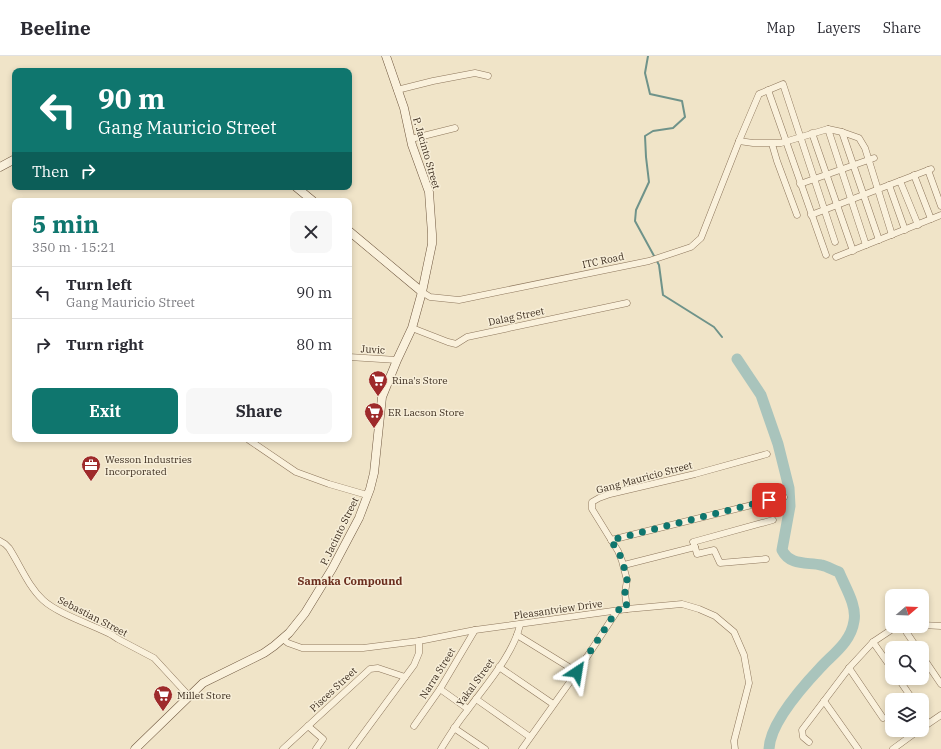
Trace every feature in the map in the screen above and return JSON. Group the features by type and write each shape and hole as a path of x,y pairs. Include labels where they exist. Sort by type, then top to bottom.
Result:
{"street":[{"name":"P. Jacinto Street","path":"135,749 190,696 211,679 264,653 289,634 332,569 359,518 368,495 374,473 382,397 412,328 422,292 432,244 429,192 411,139 404,108 386,56"},
{"path":"397,90 475,73 488,76"},
{"name":"ITC Road","path":"352,234 430,297 459,300 649,261 691,247 701,238 759,94 783,84 800,136"},
{"path":"768,90 826,255"},
{"path":"411,139 455,128"},
{"path":"739,141 772,144 812,132 828,129 859,138 871,159 877,190 892,235"},
{"path":"828,129 866,245"},
{"path":"812,132 853,251"},
{"path":"842,132 879,240"},
{"path":"800,136 835,242"},
{"path":"772,144 797,215"},
{"path":"800,184 871,159"},
{"path":"0,167 12,161"},
{"path":"812,215 930,169 941,206"},
{"path":"914,175 931,219"},
{"path":"900,181 918,225"},
{"path":"889,185 905,230"},
{"path":"300,190 309,198"},
{"path":"836,258 941,215"},
{"name":"Dalag Street","path":"412,328 456,344 467,337 627,302"},
{"name":"Juvic","path":"352,357 397,360"},
{"path":"252,442 296,472 329,484 368,495"},
{"name":"Gang Mauricio Street","path":"627,609 625,592 627,580 624,565 618,551 592,509 591,506 595,500 610,494 695,474 767,454"},
{"path":"611,540 784,497"},
{"path":"766,559 720,563 714,550 697,554 693,542 773,520"},
{"name":"Sebastian Street","path":"0,542 9,548 32,587 42,599 51,606 112,635 154,658 190,696"},
{"path":"624,565 694,546"},
{"name":"Pleasantview Drive","path":"283,639 294,646 309,648 363,648 475,630 520,625 617,610 682,604 715,616 734,632 744,655 749,683 734,741 735,749"},
{"path":"522,749 577,672 617,610"},
{"name":"Yakal Street","path":"441,749 454,728 499,667 518,635 520,625"},
{"path":"929,625 941,626"},
{"name":"Narra Street","path":"414,726 440,689 475,630"},
{"path":"809,742 803,736 802,730 849,668 874,642 887,633"},
{"path":"518,635 577,672"},
{"path":"352,749 405,678 417,658 419,649 418,640"},
{"path":"874,642 885,658"},
{"path":"929,666 941,684"},
{"path":"499,667 553,704"},
{"name":"Pisces Street","path":"283,749 370,669 378,668 405,678"},
{"path":"849,668 883,718"},
{"path":"440,689 468,709"},
{"path":"476,699 530,737"},
{"path":"824,701 858,749"},
{"path":"929,722 941,715"},
{"path":"308,726 323,738 316,749"},
{"path":"454,728 485,749"},
{"path":"894,749 910,737"}],"waterway":[{"path":"648,56 645,73 650,94 682,101 685,117 673,128 653,131 645,136 649,182 636,210 635,221 659,265 663,295 714,327 722,337"},
{"path":"737,359 761,395 778,444 789,488 790,506 782,550 785,555 794,561 816,564 839,572 854,609 854,621 849,635 841,647 805,684 789,705 775,728 769,749"}],"place":[{"name":"Rina's Store","path":"378,397"},
{"name":"ER Lacson Store","path":"374,429"},
{"name":"Wesson Industries Incorporated","path":"91,482"},
{"name":"Millet Store","path":"163,712"}],"district":[{"name":"Samaka Compound","path":"350,581"}],"route":[{"path":"577,672 617,610 627,609 625,592 627,580 624,565 611,540 769,500"}]}
